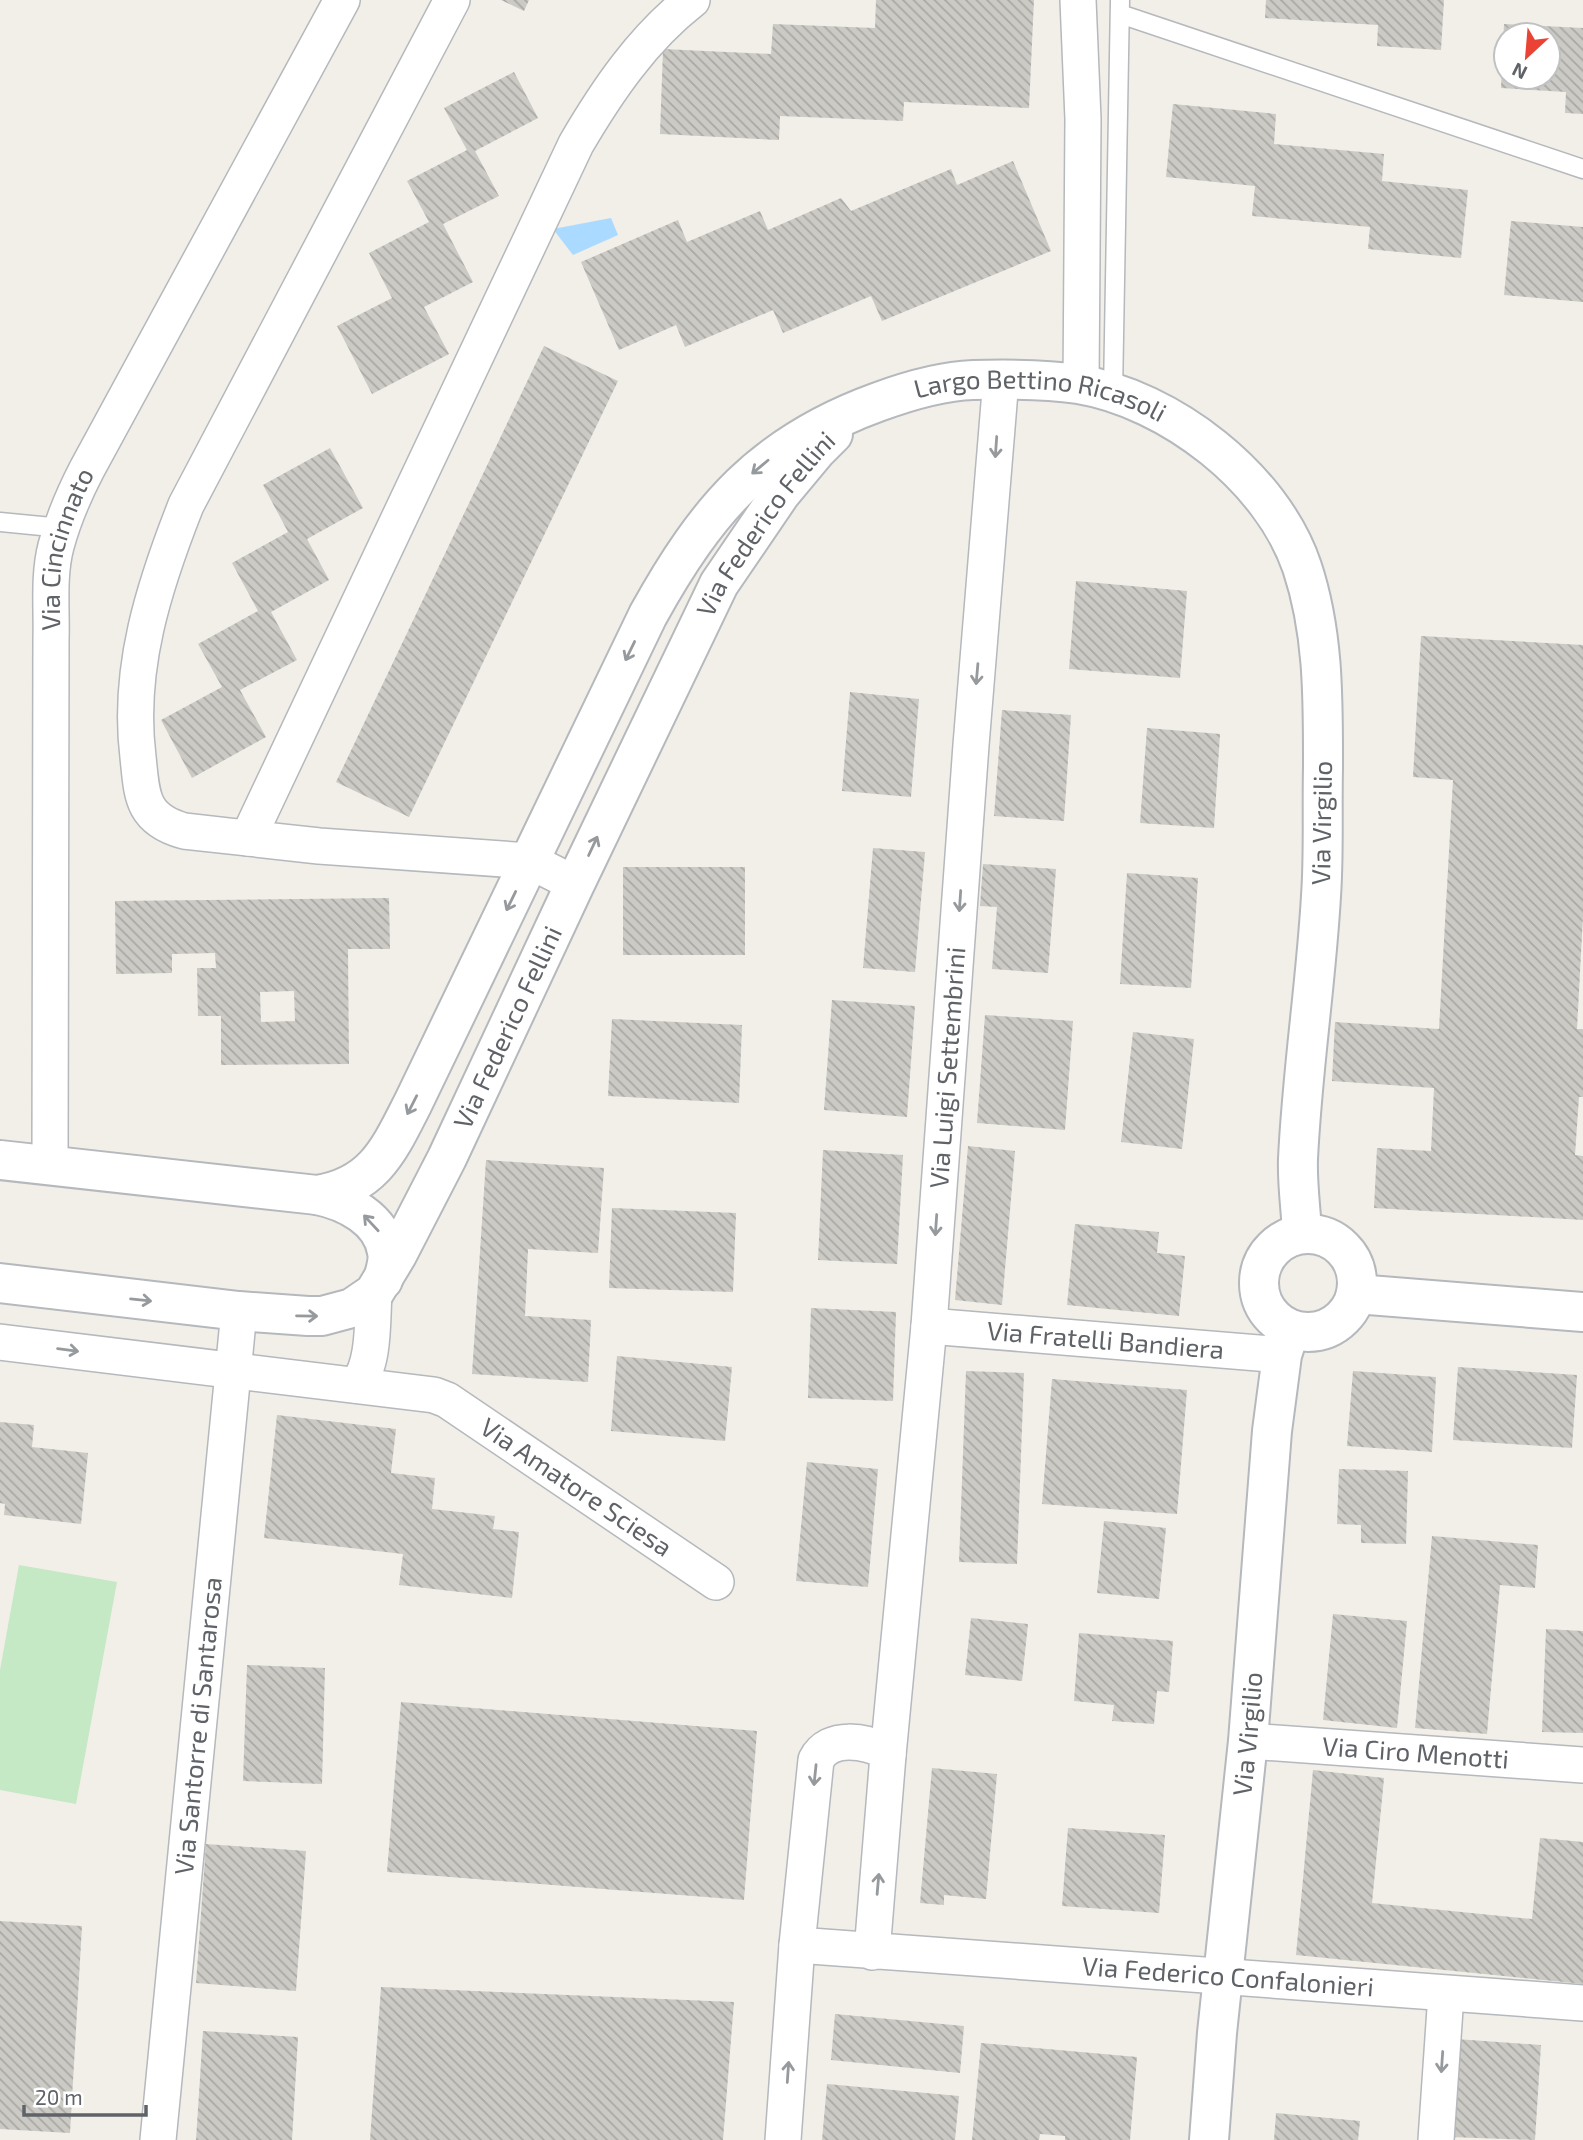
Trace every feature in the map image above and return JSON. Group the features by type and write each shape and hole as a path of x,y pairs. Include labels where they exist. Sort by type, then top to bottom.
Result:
{"street":[{"name":"Via Cincinnato","path":"50,1165 53,562 62,528 87,469 342,0"},
{"path":"452,0 186,505 147,619 137,670 134,723 142,796 153,816 173,828 248,838 530,861 575,884"},
{"path":"248,838 576,144 602,102 642,48 692,0"},
{"path":"1079,0 1097,389"},
{"name":"Largo Bettino Ricasoli","path":"861,408 928,387 966,380 1001,379 1097,389 1160,414 1211,446"},
{"name":"Via Luigi Settembrini","path":"872,1952 929,1326 971,745 1001,379"},
{"name":"Via Federico Fellini","path":"0,1160 317,1195 358,1182 369,1174 383,1157 434,1060 648,615 690,543 735,489 764,463 810,432 861,408"},
{"name":"Via Federico Fellini","path":"379,1286 447,1158 692,636 730,564 798,471 861,408"},
{"name":"Via Virgilio","path":"1211,446 1256,491 1292,542 1311,598 1320,655 1323,702 1322,894 1298,1161 1302,1234"},
{"path":"0,1342 356,1385 364,1377 369,1360 379,1286 388,1254 384,1240 374,1225 357,1210 317,1195"},
{"path":"1302,1234 1325,1237 1344,1250 1353,1263 1357,1278 1356,1294 1350,1310 1338,1322 1324,1330 1307,1333 1286,1342 1276,1321 1265,1308 1259,1293 1258,1277 1263,1261 1272,1248 1286,1239 1302,1234"},
{"path":"0,1283 239,1311 322,1316 352,1308 379,1286"},
{"path":"1356,1294 1583,1312"},
{"name":"Via Santorre di Santarosa","path":"158,2140 239,1311"},
{"name":"Via Fratelli Bandiera","path":"929,1326 1286,1342"},
{"name":"Via Virgilio","path":"1209,2140 1248,1741 1272,1431 1286,1342"},
{"name":"Via Amatore Sciesa","path":"356,1385 434,1395 447,1400 716,1581"},
{"name":"Via Ciro Menotti","path":"1248,1741 1583,1765"},
{"path":"783,2140 797,1945 816,1760 825,1747 845,1742 878,1747 888,1755"},
{"name":"Via Federico Confalonieri","path":"797,1945 1583,2003"},
{"path":"1436,2140 1446,1994"}],"lane":[{"path":"1097,389 1120,7 1583,169"},
{"path":"0,522 62,528"}],"green space":[{"path":"19,1565 117,1582 76,1804 0,1790 0,1670"}],"water":[{"path":"611,218 618,235 573,255 553,229"}],"building":[{"path":"501,0 529,0 524,11"},
{"path":"876,0 1034,0 1029,108 904,102 903,121 780,116 779,140 660,134 663,49 771,54 773,24 875,28"},
{"path":"1266,0 1444,0 1441,50 1377,46 1378,25 1265,18"},
{"path":"1562,27 1583,28 1583,114 1565,113 1566,92 1550,91 1562,91"},
{"path":"514,72 538,118 475,151 499,196 443,224 473,282 424,307 449,354 372,394 337,326 392,298 369,253 429,222 407,181 467,150 444,108"},
{"path":"1173,104 1276,114 1274,144 1384,154 1382,181 1468,190 1461,258 1368,249 1370,227 1252,216 1255,186 1166,177"},
{"path":"1013,161 1051,251 882,321 871,296 783,333 773,310 685,347 676,325 619,350 581,262 678,220 687,242 760,211 768,230 841,198 851,211 951,169 957,185"},
{"path":"1511,221 1583,227 1583,302 1504,295"},
{"path":"544,346 618,381 409,817 336,782"},
{"path":"330,448 363,508 307,539 329,580 271,612 297,660 240,690 266,737 192,778 161,720 222,687 198,644 258,611 232,563 288,532 263,485"},
{"path":"1076,581 1187,591 1180,678 1069,669"},
{"path":"1421,636 1583,645 1583,916 1577,1029 1583,1029 1583,1097 1579,1097 1575,1155 1583,1156 1583,1220 1374,1208 1377,1148 1431,1151 1434,1088 1332,1081 1335,1022 1439,1029 1453,780 1413,777"},
{"path":"850,692 919,699 911,797 842,791"},
{"path":"1002,710 1071,715 1064,821 994,816"},
{"path":"1147,728 1220,734 1214,828 1140,823"},
{"path":"873,848 925,852 915,972 863,968"},
{"path":"983,864 1056,869 1048,973 992,969 997,907 980,906"},
{"path":"623,867 745,867 745,955 623,955"},
{"path":"1127,873 1198,878 1191,988 1120,984"},
{"path":"389,898 390,949 348,949 349,1064 221,1065 221,1016 198,1016 197,968 216,968 215,953 172,954 172,973 116,974 115,901","holes":["294,991 295,1021 261,1022 260,992"]},
{"path":"832,1000 915,1006 907,1117 824,1110"},
{"path":"985,1015 1073,1021 1065,1130 977,1123"},
{"path":"612,1019 742,1025 739,1103 608,1096"},
{"path":"1133,1032 1194,1039 1182,1149 1121,1142"},
{"path":"968,1146 1015,1151 1002,1305 955,1300"},
{"path":"823,1150 903,1155 897,1264 818,1260"},
{"path":"486,1160 604,1168 598,1253 528,1249 525,1316 591,1320 588,1382 472,1374"},
{"path":"612,1208 736,1213 733,1292 609,1288"},
{"path":"1075,1224 1159,1232 1157,1253 1185,1256 1179,1316 1067,1305"},
{"path":"811,1308 896,1312 893,1401 808,1398"},
{"path":"617,1356 732,1367 725,1441 611,1431"},
{"path":"1458,1367 1577,1375 1572,1448 1453,1440"},
{"path":"966,1371 1024,1373 1017,1564 959,1562"},
{"path":"1353,1371 1436,1377 1432,1452 1347,1446"},
{"path":"1052,1379 1187,1390 1177,1514 1042,1504"},
{"path":"277,1415 396,1429 391,1473 435,1478 432,1509 495,1516 493,1529 519,1532 512,1598 399,1585 403,1554 264,1538"},
{"path":"0,1422 34,1425 32,1447 88,1453 81,1524 4,1515 5,1504 0,1503"},
{"path":"807,1462 878,1469 868,1587 796,1581"},
{"path":"1339,1469 1408,1471 1406,1544 1361,1543 1361,1525 1337,1524"},
{"path":"1104,1521 1166,1528 1159,1599 1097,1593"},
{"path":"1432,1536 1538,1545 1535,1588 1500,1585 1487,1734 1415,1728"},
{"path":"1333,1614 1407,1621 1397,1728 1323,1720"},
{"path":"971,1618 1028,1624 1022,1681 965,1675"},
{"path":"1546,1629 1583,1631 1583,1733 1542,1732"},
{"path":"1079,1633 1173,1641 1169,1692 1157,1691 1154,1724 1112,1721 1114,1705 1074,1701"},
{"path":"247,1665 325,1668 322,1784 243,1781"},
{"path":"401,1702 757,1731 744,1900 387,1872"},
{"path":"932,1768 997,1774 986,1899 944,1895 944,1905 920,1903"},
{"path":"1313,1770 1384,1778 1372,1903 1532,1919 1540,1838 1583,1842 1583,1984 1296,1955"},
{"path":"1068,1828 1165,1835 1159,1913 1062,1906"},
{"path":"206,1844 306,1851 296,1991 196,1983"},
{"path":"0,1921 82,1926 70,2133 0,2129"},
{"path":"381,1987 734,2002 723,2140 370,2140"},
{"path":"835,2014 964,2026 960,2073 831,2060"},
{"path":"203,2031 298,2037 292,2140 196,2140"},
{"path":"1456,2039 1541,2045 1535,2140 1450,2137"},
{"path":"981,2043 1137,2057 1130,2140 1065,2140 1065,2136 1040,2134 1039,2140 972,2140"},
{"path":"827,2084 959,2096 955,2140 822,2140"},
{"path":"1276,2113 1360,2121 1358,2140 1274,2140"}]}
